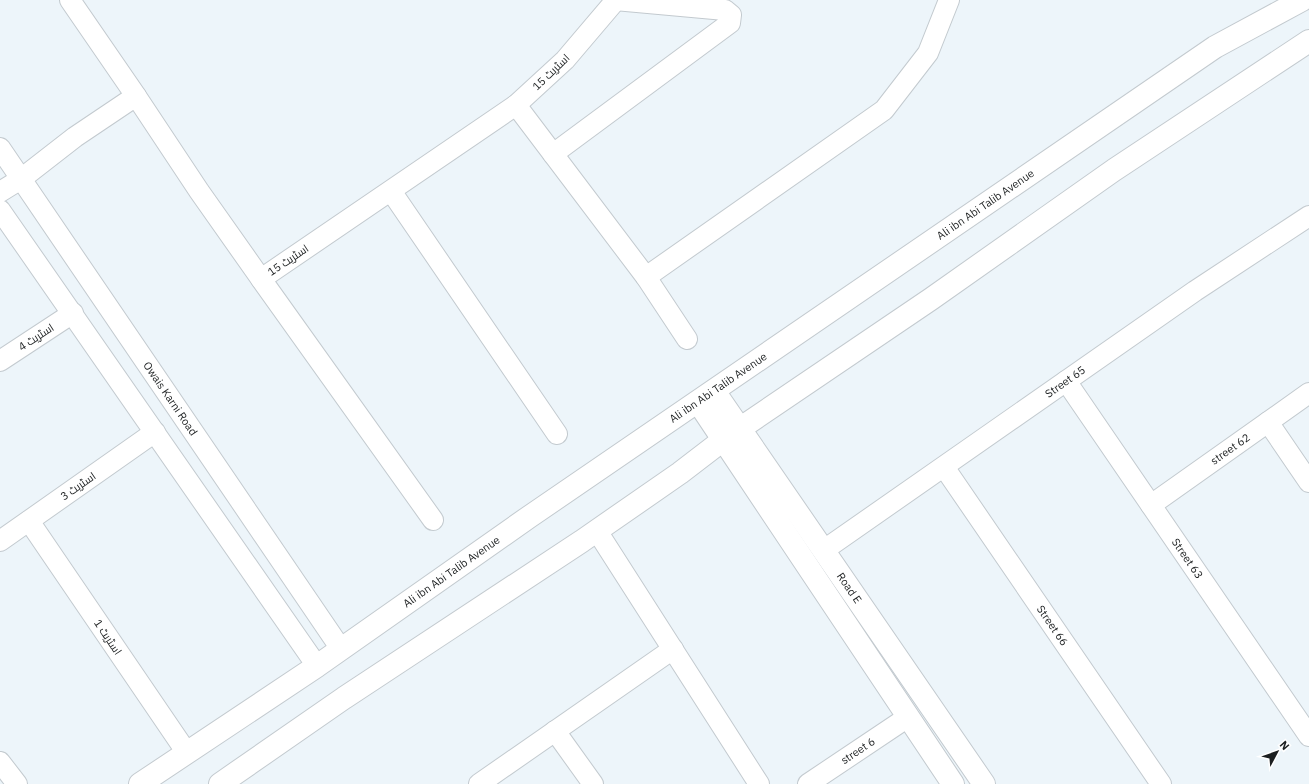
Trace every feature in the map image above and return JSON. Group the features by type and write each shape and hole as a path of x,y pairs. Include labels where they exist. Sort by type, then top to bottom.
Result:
{"main road":[{"name":"Ali ibn Abi Talib Avenue","path":"140,784 317,666 529,517 1215,48 1302,0"},
{"path":"220,784 344,698 597,531 732,435 931,299 1114,170 1309,41"},
{"name":"Road E","path":"706,397 732,435 908,717 953,784"},
{"name":"Road E","path":"732,435 824,550 984,784"}],"street":[{"name":"اسٹریٹ 15","path":"70,0 199,191 261,279 516,105 565,60 616,0"},
{"path":"553,154 730,22 731,15 725,10 616,0"},
{"path":"646,277 884,110 928,53 949,0"},
{"path":"0,192 21,179 75,137 136,96"},
{"path":"516,105 646,277 687,339"},
{"name":"Owais Karni Road","path":"0,148 340,649"},
{"path":"391,191 557,434"},
{"path":"0,210 317,666"},
{"name":"Street 65","path":"824,550 1195,291 1309,216"},
{"path":"261,279 434,520"},
{"name":"اسٹریٹ 4","path":"0,361 73,313"},
{"name":"Street 63","path":"1066,381 1309,736"},
{"name":"street 62","path":"1151,505 1309,393"},
{"path":"1268,422 1309,482"},
{"name":"اسٹریٹ 3","path":"0,541 155,432"},
{"name":"Street 66","path":"944,466 1161,784"},
{"name":"اسٹریٹ 1","path":"29,521 187,752"},
{"path":"597,531 759,784"},
{"path":"479,784 673,649"},
{"name":"street 6","path":"808,784 908,717"},
{"path":"555,731 593,784"},
{"path":"0,762 17,784"}]}
